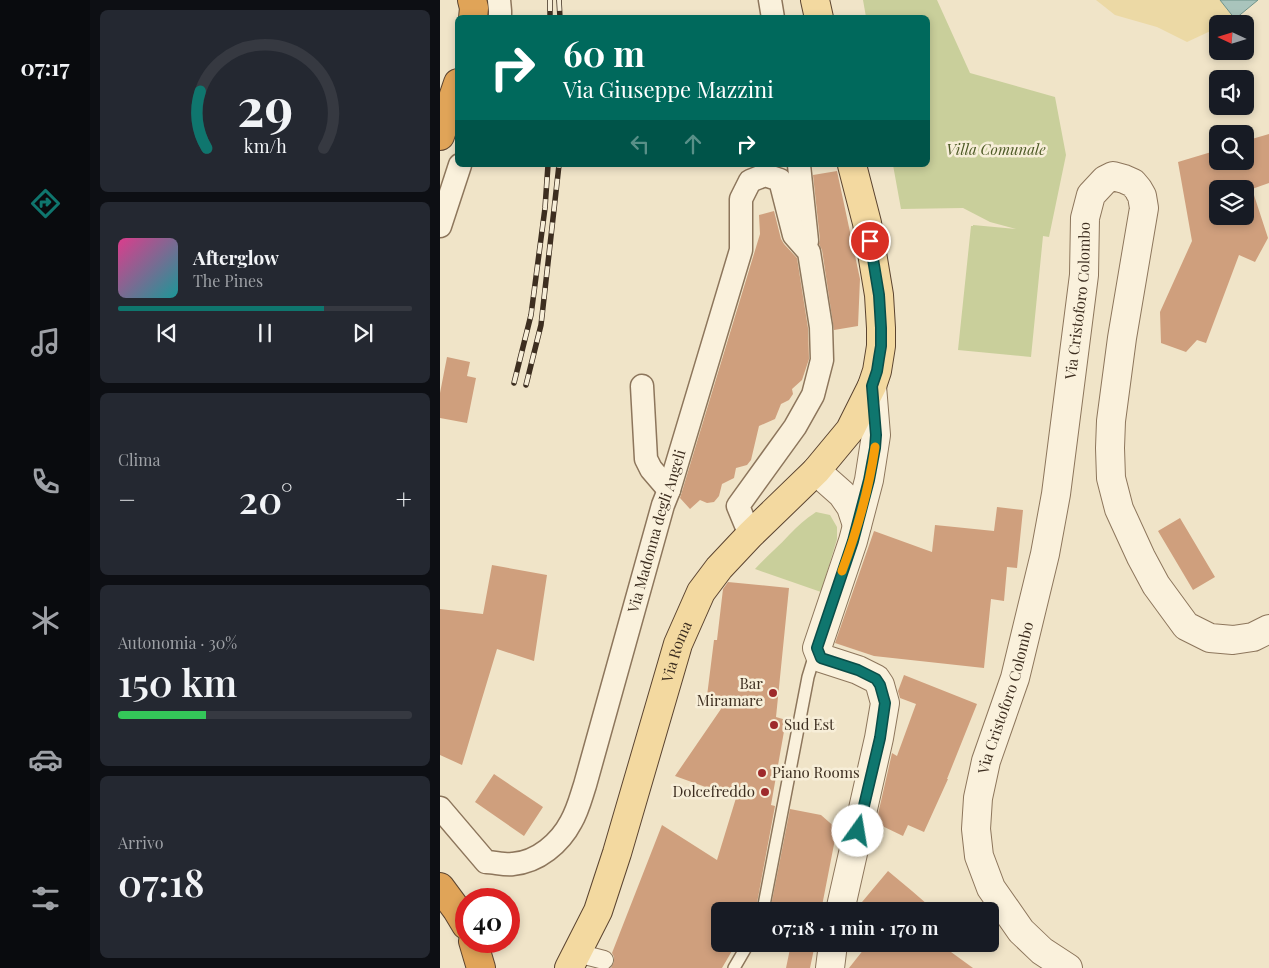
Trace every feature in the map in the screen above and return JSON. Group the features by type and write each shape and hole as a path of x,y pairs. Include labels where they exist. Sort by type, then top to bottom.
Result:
{"highway":[{"path":"472,0 473,15"},
{"path":"440,136 455,92"},
{"path":"440,887 455,907"},
{"path":"477,953 481,968"}],"main road":[{"path":"815,0 818,15"},
{"name":"Via Roma","path":"573,961 598,911 612,870 678,644 701,592 719,568 750,535 816,471 850,430 872,386 877,371 881,346 879,295 866,223 852,167"}],"street":[{"path":"498,0 500,15"},
{"path":"770,0 772,15"},
{"path":"440,226 459,167"},
{"name":"Via Madonna degli Angeli","path":"750,535 738,506 796,427 813,395 822,360 821,327 809,252 799,167"},
{"name":"Via Madonna degli Angeli","path":"440,808 486,862 512,864 531,860 543,853 559,839 571,822 585,785 663,505 741,250 741,199 750,181 766,175 780,180 794,235 809,252"},
{"name":"Via Cristoforo Colombo","path":"1068,968 1042,951 1021,931 1005,910 991,888 979,856 976,829 978,798 986,761 1014,678 1045,554 1056,494 1083,285 1085,218 1091,195 1104,180 1113,176 1133,183 1142,196 1144,208 1122,338 1112,421 1110,448 1111,478 1119,509 1156,585 1186,626 1210,638 1233,640 1253,637 1269,630"},
{"path":"642,386 646,459 651,469 668,490"},
{"path":"842,902 880,738 885,703 880,685 876,679 858,670 821,658 817,648 853,541 869,480 876,435 872,386"},
{"path":"816,471 842,494 851,507 857,525"},
{"path":"830,968 832,952"},
{"path":"573,961 604,960"}],"lane":[{"path":"765,902 808,677 817,648"},
{"path":"734,968 743,952"}],"green space":[{"name":"Villa Comunale","path":"863,0 937,0 970,73 1055,97 1066,155 1049,237 1043,236 1031,357 958,350 971,226 1016,229 990,222 963,208 901,209 893,167 930,167 930,15 866,15"},
{"path":"816,512 830,515 837,527 837,539 821,592 755,569 799,525"}],"sand":[{"path":"1096,0 1220,0 1232,15 1209,15 1209,32 1187,42 1157,27 1115,15"}],"water":[{"path":"1220,0 1258,0 1240,15 1232,15"}],"building":[{"path":"1269,134 1269,183 1254,188 1254,180 1209,180 1209,225 1254,225 1254,195 1268,238 1255,262 1239,255 1206,343 1197,340 1186,352 1161,343 1160,312 1192,241 1178,162 1209,153 1209,170 1254,170 1254,138"},
{"path":"837,171 860,279 858,326 834,330 822,250 819,244 813,175"},
{"path":"774,211 781,239 797,258 808,328 809,359 802,380 792,389 793,394 789,400 781,404 775,419 759,426 751,460 747,465 736,468 734,478 722,484 719,496 714,502 707,503 700,500 690,509 680,498 760,234 759,215"},
{"path":"447,357 470,362 467,376 476,378 467,423 440,418 440,393"},
{"path":"997,507 1023,510 1017,568 1007,567 1004,601 991,599 984,668 874,656 835,643 874,531 932,552 935,525 994,531"},
{"path":"1180,518 1215,577 1193,590 1158,531"},
{"path":"492,565 547,575 534,661 497,649 462,765 440,755 440,609 483,614"},
{"path":"728,582 789,588 776,717 786,720 771,805 775,806 757,902 711,902 711,952 731,952 722,968 611,968 614,962 612,953 662,825 717,860 736,798 675,776 723,706 706,704 714,640 717,640 723,589"},
{"path":"904,675 977,704 948,779 924,832 908,825 903,836 876,823 892,753 897,756 916,704 900,698 898,691"},
{"path":"494,774 543,807 524,836 475,802"},
{"path":"790,809 821,815 837,829 823,902 772,902"},
{"path":"888,871 924,902 862,902"},
{"path":"789,952 813,952 810,968 786,968"},
{"path":"862,952 951,952 973,968 849,968"}],"railway":[{"path":"550,0 550,15"},
{"path":"559,0 560,15"},
{"path":"514,383 531,315 545,208 548,167"},
{"path":"526,385 541,325 559,167"}],"slow traffic":[{"path":"842,571 853,541 869,480 875,447"}],"place":[{"name":"Bar Miramare","path":"773,693"},
{"name":"Sud Est","path":"774,725"},
{"name":"Piano Rooms","path":"762,773"},
{"name":"Dolcefreddo","path":"765,792"}],"route":[{"path":"858,831 880,738 885,703 880,685 876,679 858,670 821,658 817,648 853,541 869,480 875,448 876,435 872,386 877,371 881,346 881,328 879,295 870,241"}]}
